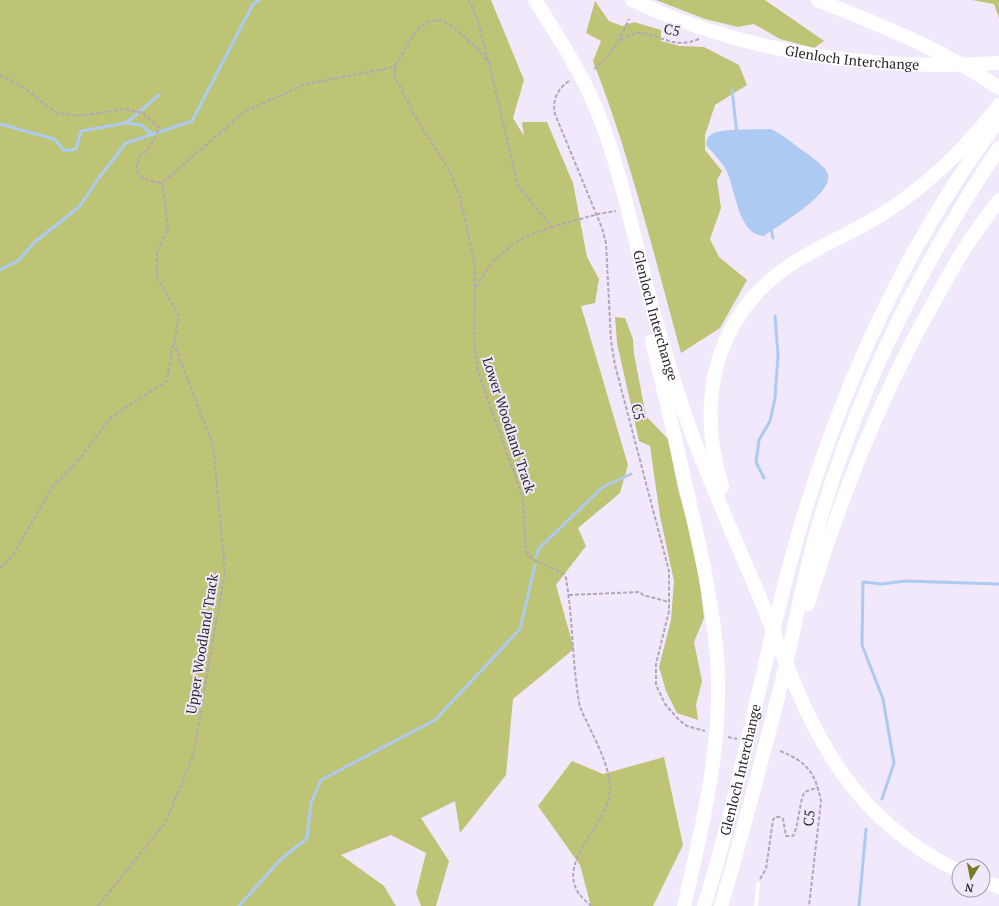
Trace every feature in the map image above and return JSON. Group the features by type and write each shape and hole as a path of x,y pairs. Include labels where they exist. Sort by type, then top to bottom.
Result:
{"highway":[{"name":"Glenloch Interchange","path":"535,0 578,68 596,108 612,152 655,319 683,410 697,449 806,710 818,733 844,774 866,802 891,827 921,849 951,866"},
{"name":"Glenloch Interchange","path":"632,0 655,11 744,41 834,59 923,65 999,63"},
{"name":"Glenloch Interchange","path":"818,0 900,34 950,59 999,88"},
{"path":"900,34 941,49 999,80"},
{"path":"742,554 714,462 709,424 715,369 730,333 749,304 772,279 791,264 865,226 922,186 956,154 991,125 999,105"},
{"name":"Glenloch Interchange","path":"704,906 728,822 799,533 816,479 843,404 864,353 912,257 991,125"},
{"name":"Glenloch Interchange","path":"721,906 781,682 810,556 846,441 877,366 925,268 967,196 999,148"},
{"path":"792,634 807,607 842,498 884,398 914,338 968,243 999,200"},
{"path":"639,254 646,308 652,339 705,569 716,646 717,711 712,776 704,819 684,906"}],"lane":[{"path":"756,906 758,884"}],"path":[{"path":"469,0 478,20 518,186 552,228"},
{"path":"594,69 608,56 620,38 629,19"},
{"path":"162,183 244,112 306,84 395,67 406,46 416,32 429,21 442,20 452,26 477,48 489,63"},
{"name":"C5","path":"620,38 625,39 635,33 676,43 691,42 700,38"},
{"name":"Lower Woodland Track","path":"395,67 395,77 402,93 449,170 460,197 470,240 475,288 474,345 478,372 523,498 526,552 532,559 564,574 569,595 579,704 601,752 610,789 604,813 581,847 573,869 573,878 579,894 592,906"},
{"path":"0,75 20,85 57,114 79,116 125,109 143,113 159,128 155,138 146,150 139,156 136,170 139,176 145,180 162,183"},
{"name":"C5","path":"568,81 558,93 554,104 555,114 598,214 606,243 611,341 615,365 665,553 669,577 669,602 656,664 656,685 665,704 679,720 687,726 708,732"},
{"path":"0,568 12,556 51,488 80,458 112,416 167,381 179,316 157,277 157,253 168,228 162,183"},
{"path":"475,288 487,268 514,244 538,231 598,214 627,209"},
{"name":"Upper Woodland Track","path":"98,906 165,823 193,756 225,571 213,445 174,344"},
{"path":"569,595 640,592 643,595 669,602"},
{"path":"722,736 737,739"},
{"name":"C5","path":"780,751 795,757 803,763 808,768 818,787 820,809 809,906"},
{"path":"758,884 766,869 773,820 775,817 780,817 782,819 786,836 793,836 799,818 802,796 805,792 818,787"}],"green space":[{"path":"0,0 491,0 524,80 513,118 524,136 522,122 547,122 573,183 587,257 599,279 595,303 581,306 628,465 620,493 578,528 586,546 556,585 574,649 513,699 506,775 460,833 455,801 421,818 449,861 436,906 421,906 416,893 426,853 391,835 341,855 384,886 396,906 0,906"},
{"path":"656,0 765,0 824,41 814,48 780,39 754,24 738,27 705,19"},
{"path":"972,0 999,0 999,18 994,4"},
{"path":"595,1 609,21 622,26 634,22 661,30 661,41 680,46 704,47 739,65 747,85 715,105 705,135 705,150 722,171 717,180 721,208 710,239 719,257 747,280 720,328 681,353 630,169 619,133 593,61 601,41 586,33"},
{"path":"615,317 625,318 633,339 634,354 646,416 668,439 678,489 691,536 699,576 704,618 694,642 702,681 696,705 698,720 677,713 666,691 659,667 671,620 674,581 660,516 650,446 639,441 617,343"},
{"path":"664,757 683,845 653,906 591,906 580,865 538,806 572,761 603,774"}],"water":[{"path":"771,129 817,161 828,174 827,182 822,191 814,200 793,217 764,236 755,234 743,220 725,168 706,145 709,136 717,132"}],"waterway":[{"path":"0,270 19,260 35,242 79,207 101,175 126,143 192,121 253,4 259,0"},
{"path":"732,90 737,134"},
{"path":"126,123 159,95"},
{"path":"0,124 54,139 65,151 76,149 81,131 126,123 141,125 152,134"},
{"path":"771,228 773,238"},
{"path":"764,478 756,462 759,440 770,421 775,398 778,355 775,316"},
{"path":"536,557 539,548 603,487 631,474"},
{"path":"239,906 279,861 307,838 311,803 321,780 435,720 520,629 535,565"},
{"path":"882,799 894,763 883,699 862,645 863,582 882,584 905,581 999,584"},
{"path":"859,906 866,829"}]}
